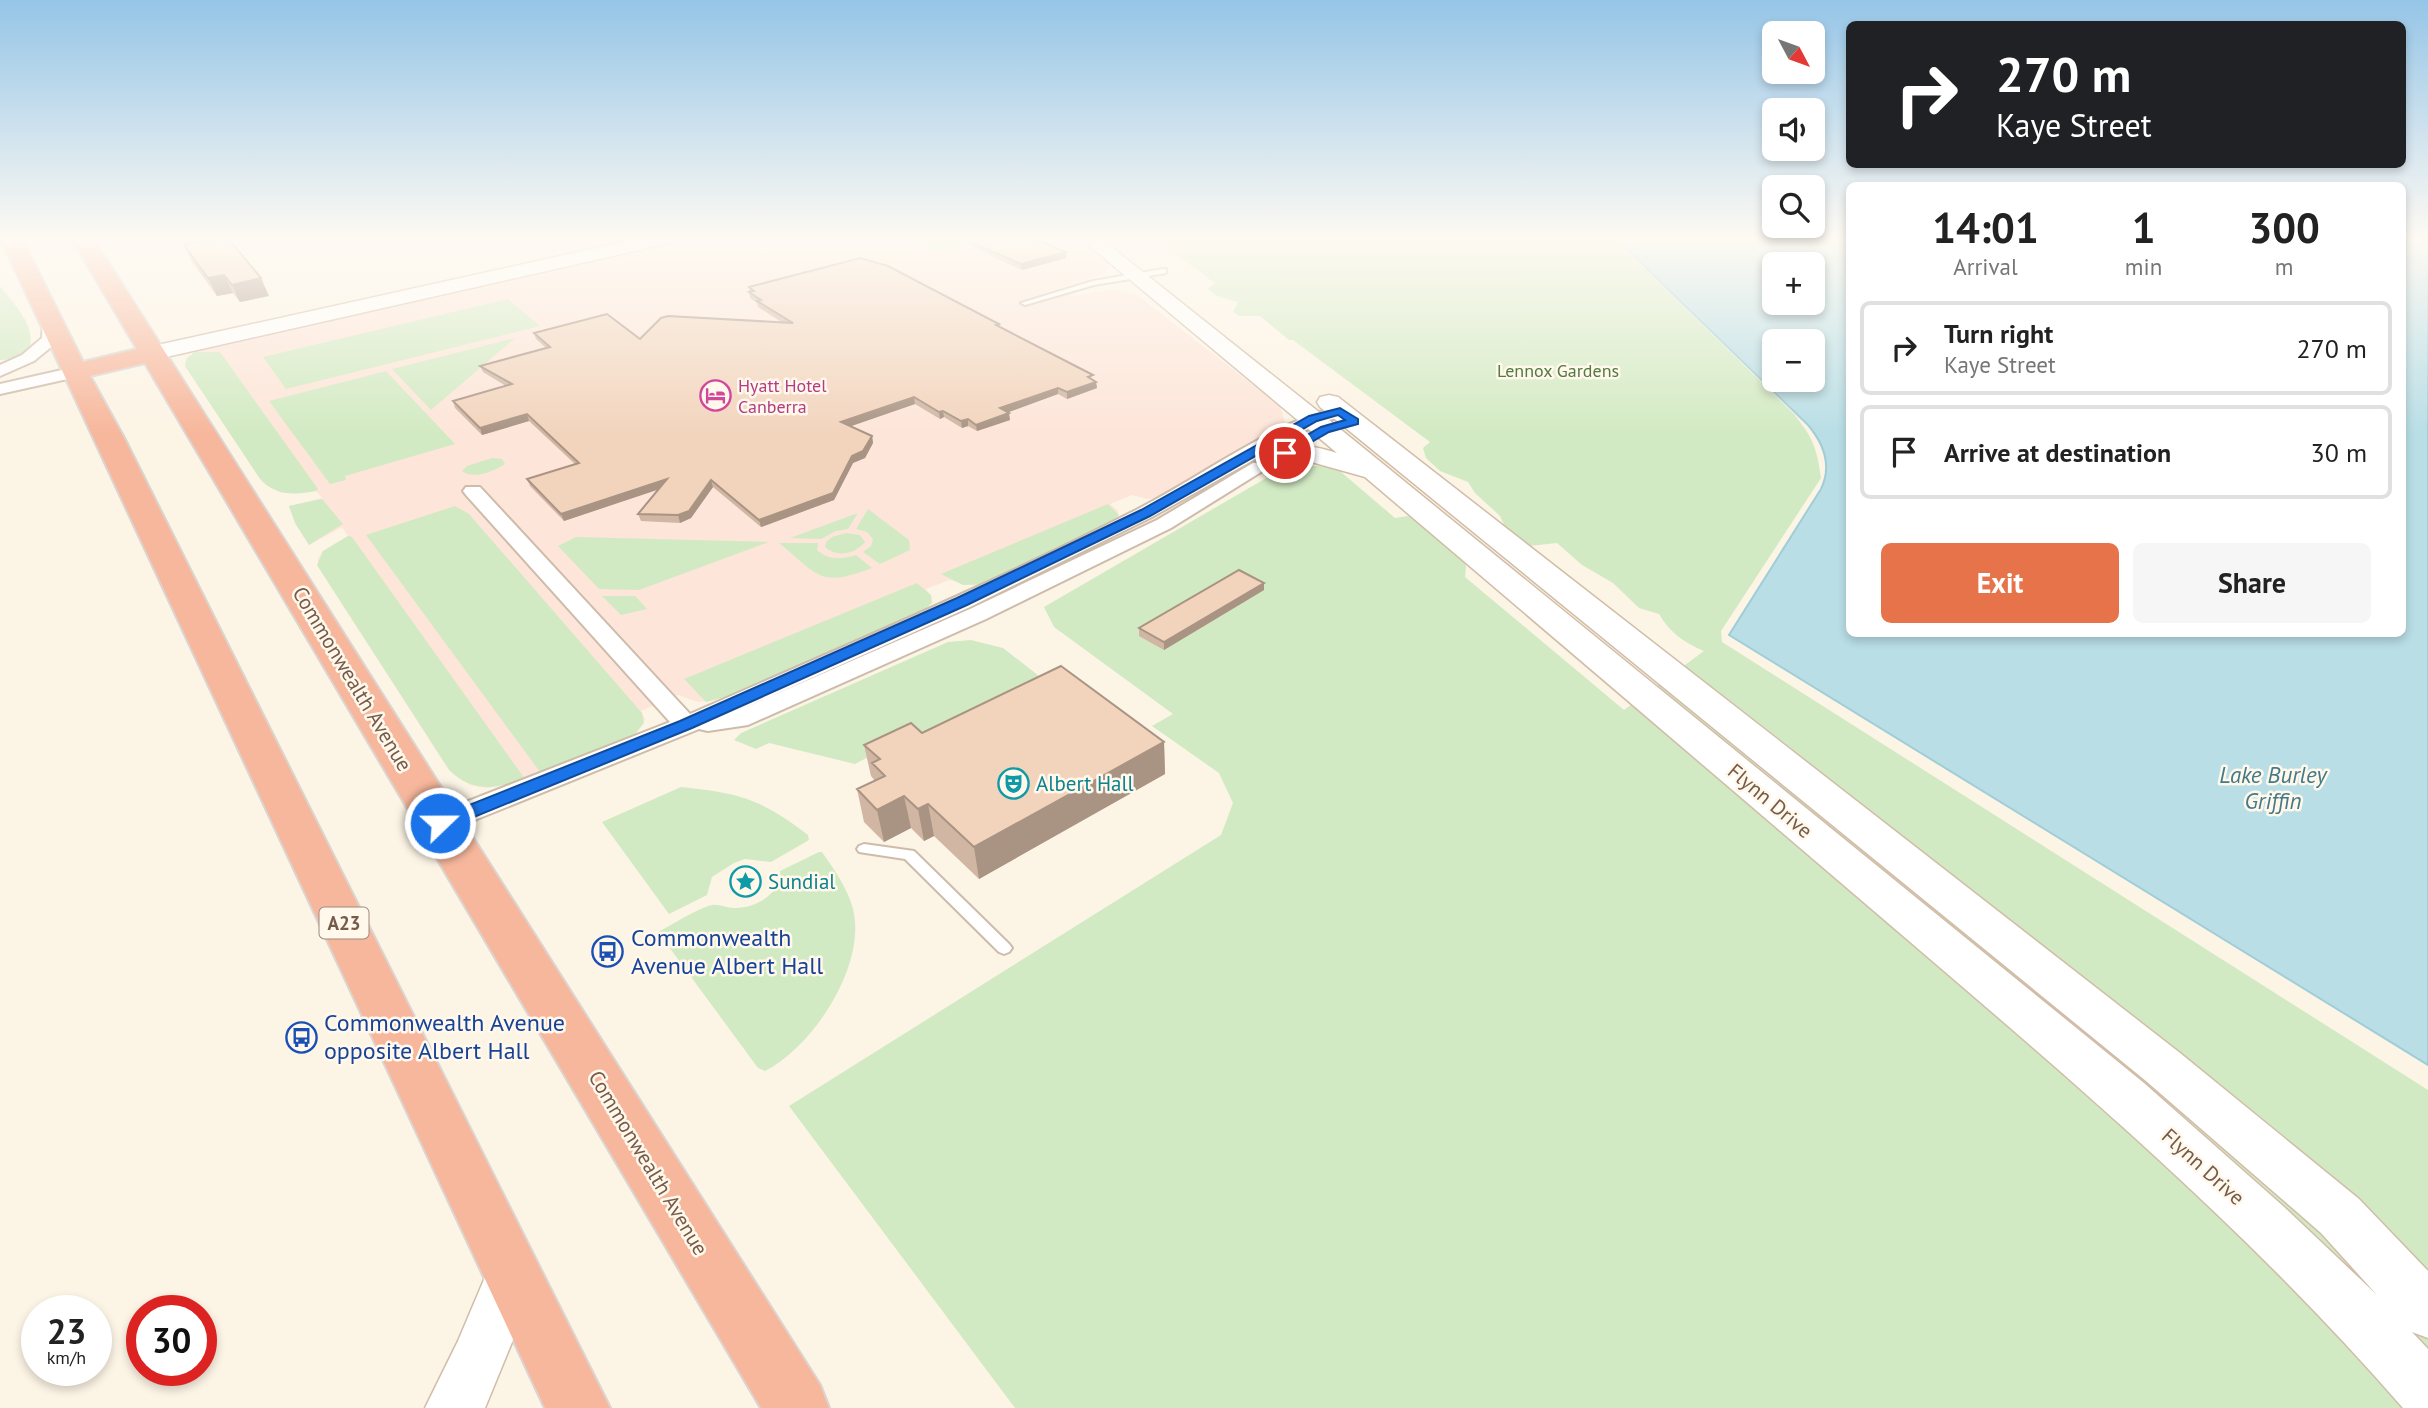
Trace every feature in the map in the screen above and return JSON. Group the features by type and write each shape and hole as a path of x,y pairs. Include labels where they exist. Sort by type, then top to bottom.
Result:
{"highway":[{"name":"A23","path":"40,303 110,438 578,1408"},
{"name":"Commonwealth Avenue","path":"123,303 797,1408"},
{"path":"73,368 156,357"}],"main road":[{"path":"156,357 366,303"},
{"path":"156,357 367,303"},
{"name":"Flynn Drive","path":"1189,303 1333,420 2163,1067 2340,1216 2428,1311"},
{"name":"Flynn Drive","path":"1333,420 1381,475 2127,1098 2273,1232 2367,1324 2428,1392"},
{"path":"1285,453 1318,455 1381,475"},
{"path":"454,1408 478,1361 513,1274"}],"street":[{"path":"0,371 28,358 50,340 51,323"},
{"path":"0,380 73,368"},
{"path":"0,389 73,368"},
{"path":"440,823 686,725 962,601 1333,420"},
{"path":"686,725 739,720 978,614 1164,524 1285,453 1333,420"},
{"path":"473,491 686,725"}],"lane":[{"path":"864,849 909,855 1004,948"}],"shaded area":[{"path":"392,303 1147,303 1280,406 1285,422 1280,429 1159,498 1147,499 1132,495 1110,504 1118,511 1118,518 975,586 949,580 926,589 932,599 927,609 726,698 698,702 678,695 641,711 645,719 637,733 547,775 487,788 470,785 448,769 318,567 318,559 323,551 348,536 342,527 309,545 295,523 289,506 322,498 316,491 281,493 265,484 185,366 185,362 195,352 227,340"}],"green space":[{"path":"0,303 13,303 28,325 31,343 28,352 17,359 0,360"},
{"path":"492,303 512,303 540,326 286,389 263,357"},
{"name":"Lennox Gardens","path":"1238,303 1680,303 1762,383 1762,392 1771,392 1793,413 1813,442 1821,478 1721,631 1722,642 2428,1090 2428,1408 1015,1408 789,1106 1221,835 1233,803 1219,773 1152,726 1173,714 1054,627 1044,607 1287,466 1334,466 1395,518 1408,516 1458,544 1466,566 1465,577 1624,710 1704,651 1678,637 1659,614 1639,608 1613,583 1582,565 1557,543 1529,546 1508,533 1500,516 1475,493 1468,482 1440,471 1426,458 1423,448 1430,442 1260,316 1240,316 1233,312"},
{"path":"515,338 431,410 392,369"},
{"path":"195,352 220,352 318,489 316,491 286,493 272,489 260,479 185,366 187,358"},
{"path":"386,371 455,444 345,476 346,480 330,484 269,401"},
{"path":"492,458 502,459 505,464 478,475 462,471 467,466"},
{"path":"322,499 343,524 309,545 295,523 289,506"},
{"path":"1108,504 1119,515 1112,524 984,584 963,585 941,574"},
{"path":"455,506 469,514 642,713 644,723 634,735 547,775 540,772 366,535"},
{"path":"868,509 909,540 910,550 880,564 863,552 871,546 873,539 867,532 856,529"},
{"path":"858,513 848,529 836,531 821,539 790,538"},
{"path":"846,533 860,535 865,542 846,553 835,553 825,547 832,537"},
{"path":"348,536 352,537 525,779 486,787 468,783 450,771 317,565 323,551"},
{"path":"576,537 769,542 639,590 599,589 558,546"},
{"path":"779,543 818,543 817,550 826,556 841,558 856,555 872,568 830,578 812,571"},
{"path":"917,583 931,595 932,603 916,616 736,694 706,702 684,679"},
{"path":"602,596 635,596 647,609 621,615"},
{"path":"971,640 1003,648 1048,683 912,751 899,741 855,764 769,743 756,749 734,740 741,733 948,642"},
{"path":"681,787 735,795 749,800 777,813 808,835 809,840 771,862 745,859 734,863 712,877 707,895 669,914 602,822"},
{"path":"822,852 844,886 853,909 855,931 852,955 844,979 818,1024 783,1059 765,1071 758,1068 658,932 712,905 742,908 758,903 772,893 780,871"}],"water":[{"name":"Lake Burley Griffin","path":"1682,303 1762,303 1762,315 1825,315 1825,303 1846,303 1846,637 2406,637 2406,303 2428,303 2428,1065 1729,635 1821,489 1826,472 1822,448 1808,425 1774,392 1825,392 1825,329 1762,329 1762,380"}],"building":[{"name":"Hyatt Hotel Canberra","path":"760,303 958,303 1093,375 1088,377 1096,382 1067,392 1058,388 1000,408 1009,413 976,425 968,419 961,421 943,411 939,412 914,397 841,422 872,436 863,451 852,456 833,493 759,520 711,480 689,511 678,515 638,514 667,479 561,514 527,479 579,463 527,414 480,428 453,401 512,384 480,366 550,347 534,333 607,314 640,339 661,318 668,316 793,323"},
{"path":"1239,570 1264,583 1164,642 1139,628"},
{"name":"Albert Hall","path":"1061,666 1164,742 974,847 928,804 918,809 904,796 877,810 857,789 885,776 872,763 880,759 864,745 911,723 922,733"}],"place":[{"name":"Hyatt Hotel Canberra","path":"715,396"},
{"name":"Albert Hall","path":"1013,784"},
{"name":"Sundial","path":"745,882"},
{"name":"Commonwealth Avenue Albert Hall","path":"608,952"},
{"name":"Commonwealth Avenue opposite Albert Hall","path":"301,1037"}],"route":[{"path":"440,823 686,725 962,601 1145,513 1313,419 1340,411 1354,421 1325,429 1285,453"}]}
